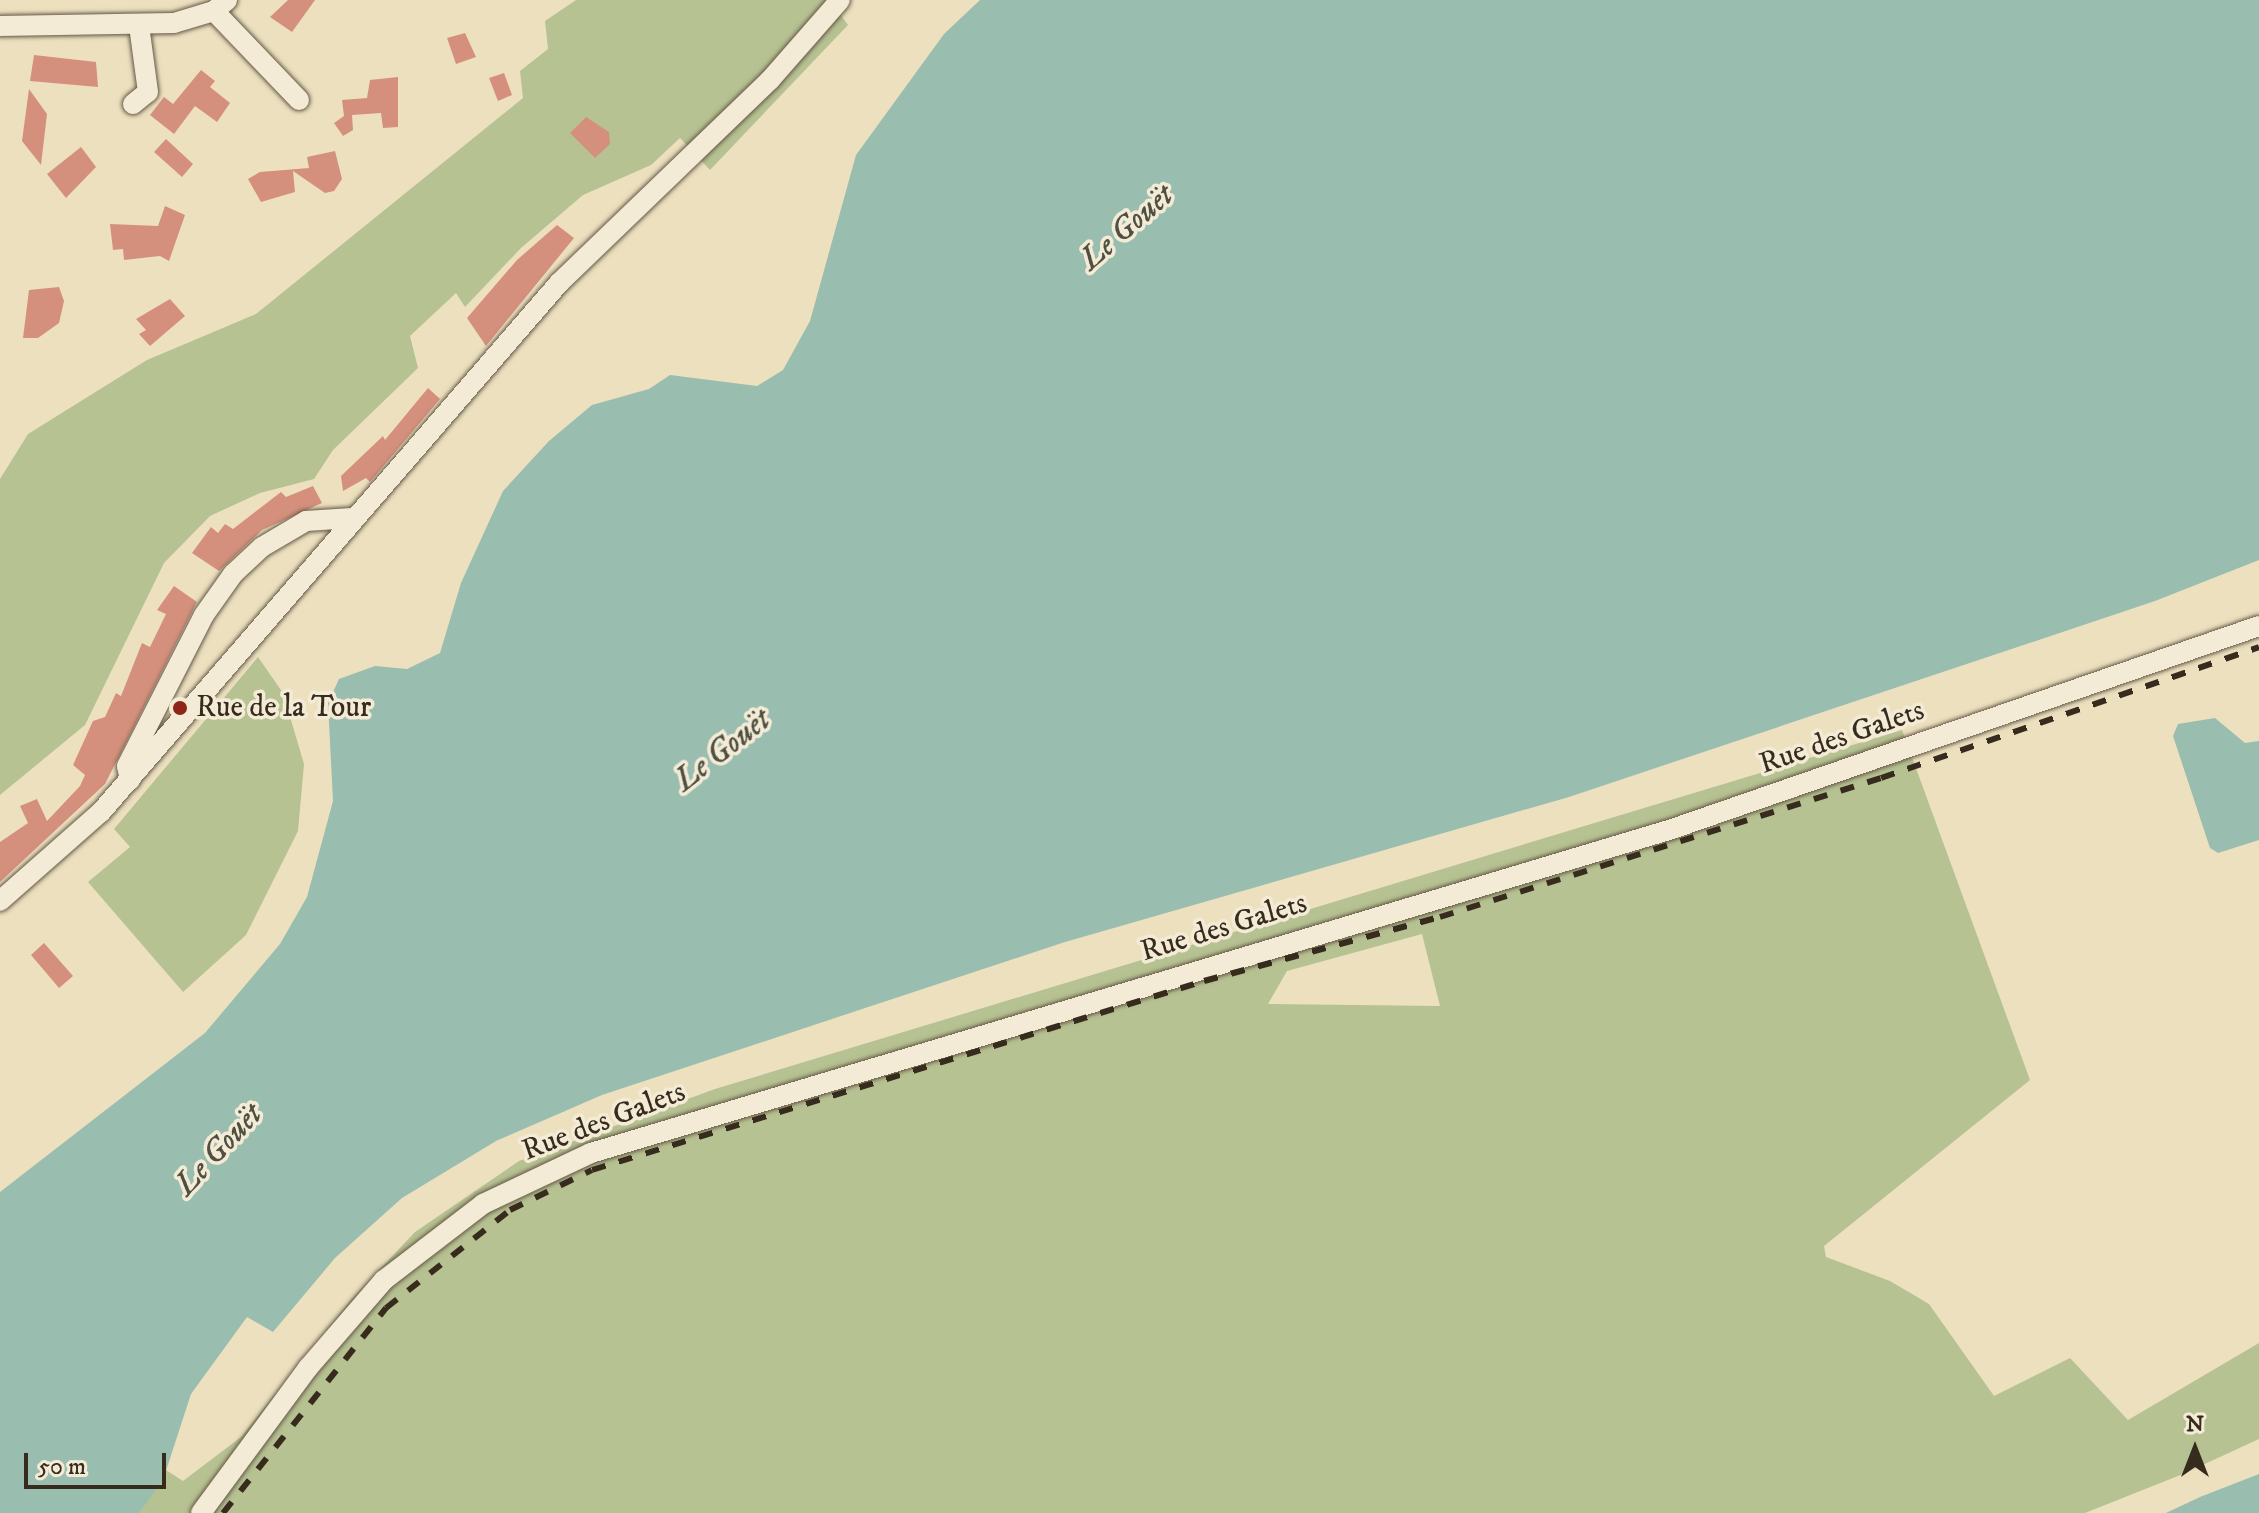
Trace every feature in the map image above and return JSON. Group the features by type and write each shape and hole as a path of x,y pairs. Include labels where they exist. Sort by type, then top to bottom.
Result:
{"street":[{"path":"0,901 130,780 352,518 559,283 770,80 840,0"},
{"path":"0,26 174,23 221,6 299,100"},
{"path":"133,104 148,92 139,25"},
{"path":"130,780 127,766 204,615 233,574 262,547 306,521 352,518"},
{"name":"Rue des Galets","path":"201,1513 281,1406 384,1280 483,1204 591,1153 1672,829 2259,626"}],"green space":[{"path":"576,0 830,0 848,25 710,170 680,138 651,165 583,195 521,248 465,307 456,293 410,336 418,368 333,450 314,479 260,493 210,516 164,563 85,725 0,795 0,479 28,434 147,360 256,314 523,98 520,71 548,49 545,21"},
{"path":"258,657 283,693 304,764 298,831 246,935 183,992 88,882 130,847 114,829"},
{"path":"1902,730 2030,1080 1824,1246 1826,1257 1890,1281 1929,1304 1994,1396 2070,1358 2128,1420 2259,1343 2259,1439 2183,1474 2085,1513 139,1513 166,1470 183,1481 241,1437 351,1300 415,1232 519,1161 715,1089","holes":["1422,934 1440,1006 1268,1004 1287,971"]}],"water":[{"name":"Le Gouët","path":"980,0 2259,0 2259,560 2155,601 1569,797 1065,942 602,1095 496,1141 402,1198 335,1258 273,1332 247,1317 191,1394 163,1480 139,1513 0,1513 0,1192 205,1033 280,944 307,897 333,801 328,703 339,679 375,666 407,669 440,653 461,583 503,491 549,441 592,405 649,389 670,375 757,386 783,370 810,321 856,155 944,34"},
{"path":"2215,718 2245,743 2259,741 2259,840 2218,853 2210,848 2173,736 2178,724"},
{"path":"2259,1474 2259,1513 2166,1513 2200,1497"}],"building":[{"path":"288,0 315,0 292,32 270,17"},
{"path":"465,33 476,57 456,64 447,38"},
{"path":"34,55 96,62 98,87 30,81"},
{"path":"201,70 215,81 210,87 230,103 217,122 195,106 174,134 150,115 164,97 173,104"},
{"path":"504,73 512,95 498,101 489,78"},
{"path":"398,77 398,127 383,128 381,113 352,115 353,130 343,136 334,123 344,116 342,100 367,98 370,80"},
{"path":"29,89 47,114 41,165 22,141"},
{"path":"586,117 609,132 610,144 595,158 570,133"},
{"path":"166,139 193,164 182,177 154,152"},
{"path":"81,147 96,167 66,198 47,174"},
{"path":"335,151 342,179 334,191 325,193 293,171 295,192 261,202 248,179 260,172 309,168 307,157"},
{"path":"165,206 185,215 169,261 160,256 124,260 123,249 113,250 110,224 158,226"},
{"path":"557,225 574,238 486,346 467,318 517,260"},
{"path":"59,287 64,301 59,323 38,338 23,338 29,290"},
{"path":"170,299 185,316 150,346 139,334 146,330 136,319"},
{"path":"428,388 440,399 370,482 366,478 343,491 341,476 383,436 385,440"},
{"path":"313,486 322,503 262,530 219,571 192,553 211,527 218,533 225,524 233,529 281,492 286,497"},
{"path":"174,586 197,602 105,784 0,882 0,842 28,823 20,806 37,799 47,821 80,786 85,775 73,765 93,721 105,717 116,693 121,696 142,643 150,647 166,614 157,610"},
{"path":"44,943 73,976 59,988 31,955"}],"railway":[{"path":"223,1513 386,1308 510,1210 592,1170 1204,981 1440,917 1881,778 2259,647"}],"place":[{"name":"Rue de la Tour","path":"180,708"}]}
